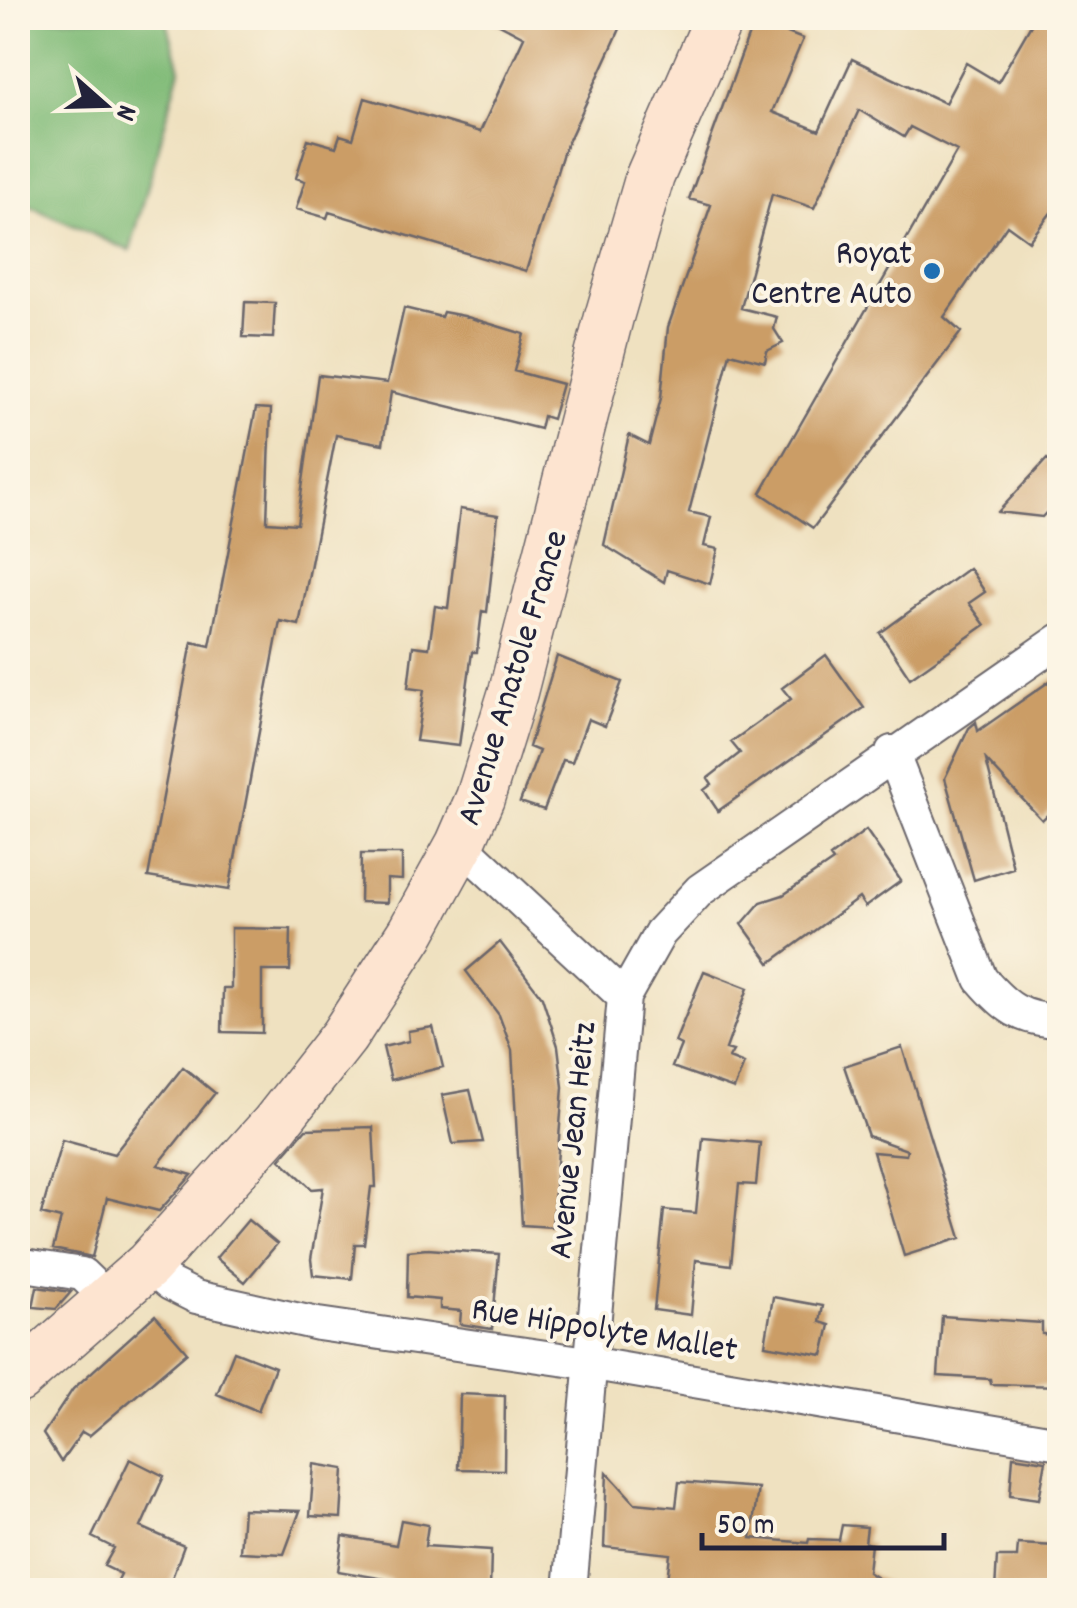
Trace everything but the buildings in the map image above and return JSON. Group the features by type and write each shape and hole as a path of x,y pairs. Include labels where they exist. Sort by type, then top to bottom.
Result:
{"main road":[{"name":"Avenue Anatole France","path":"18,1379 148,1266 275,1124 344,1036 411,934 460,844 480,798 513,692 650,176 719,18"}],"street":[{"name":"Avenue Jean Heitz","path":"570,1590 624,997 660,933 700,890 892,752 1060,640"},
{"path":"892,752 981,978 1006,1008 1030,1019 1060,1021"},
{"name":"Avenue Jean Heitz","path":"460,844 624,997"},
{"path":"18,1264 82,1274 109,1300"},
{"name":"Rue Hippolyte Mallet","path":"148,1266 170,1284 196,1297 318,1324 588,1362 1060,1443"}],"green space":[{"path":"18,18 166,18 180,69 130,251 18,201"}],"place":[{"name":"Royat Centre Auto","path":"932,271"}]}
